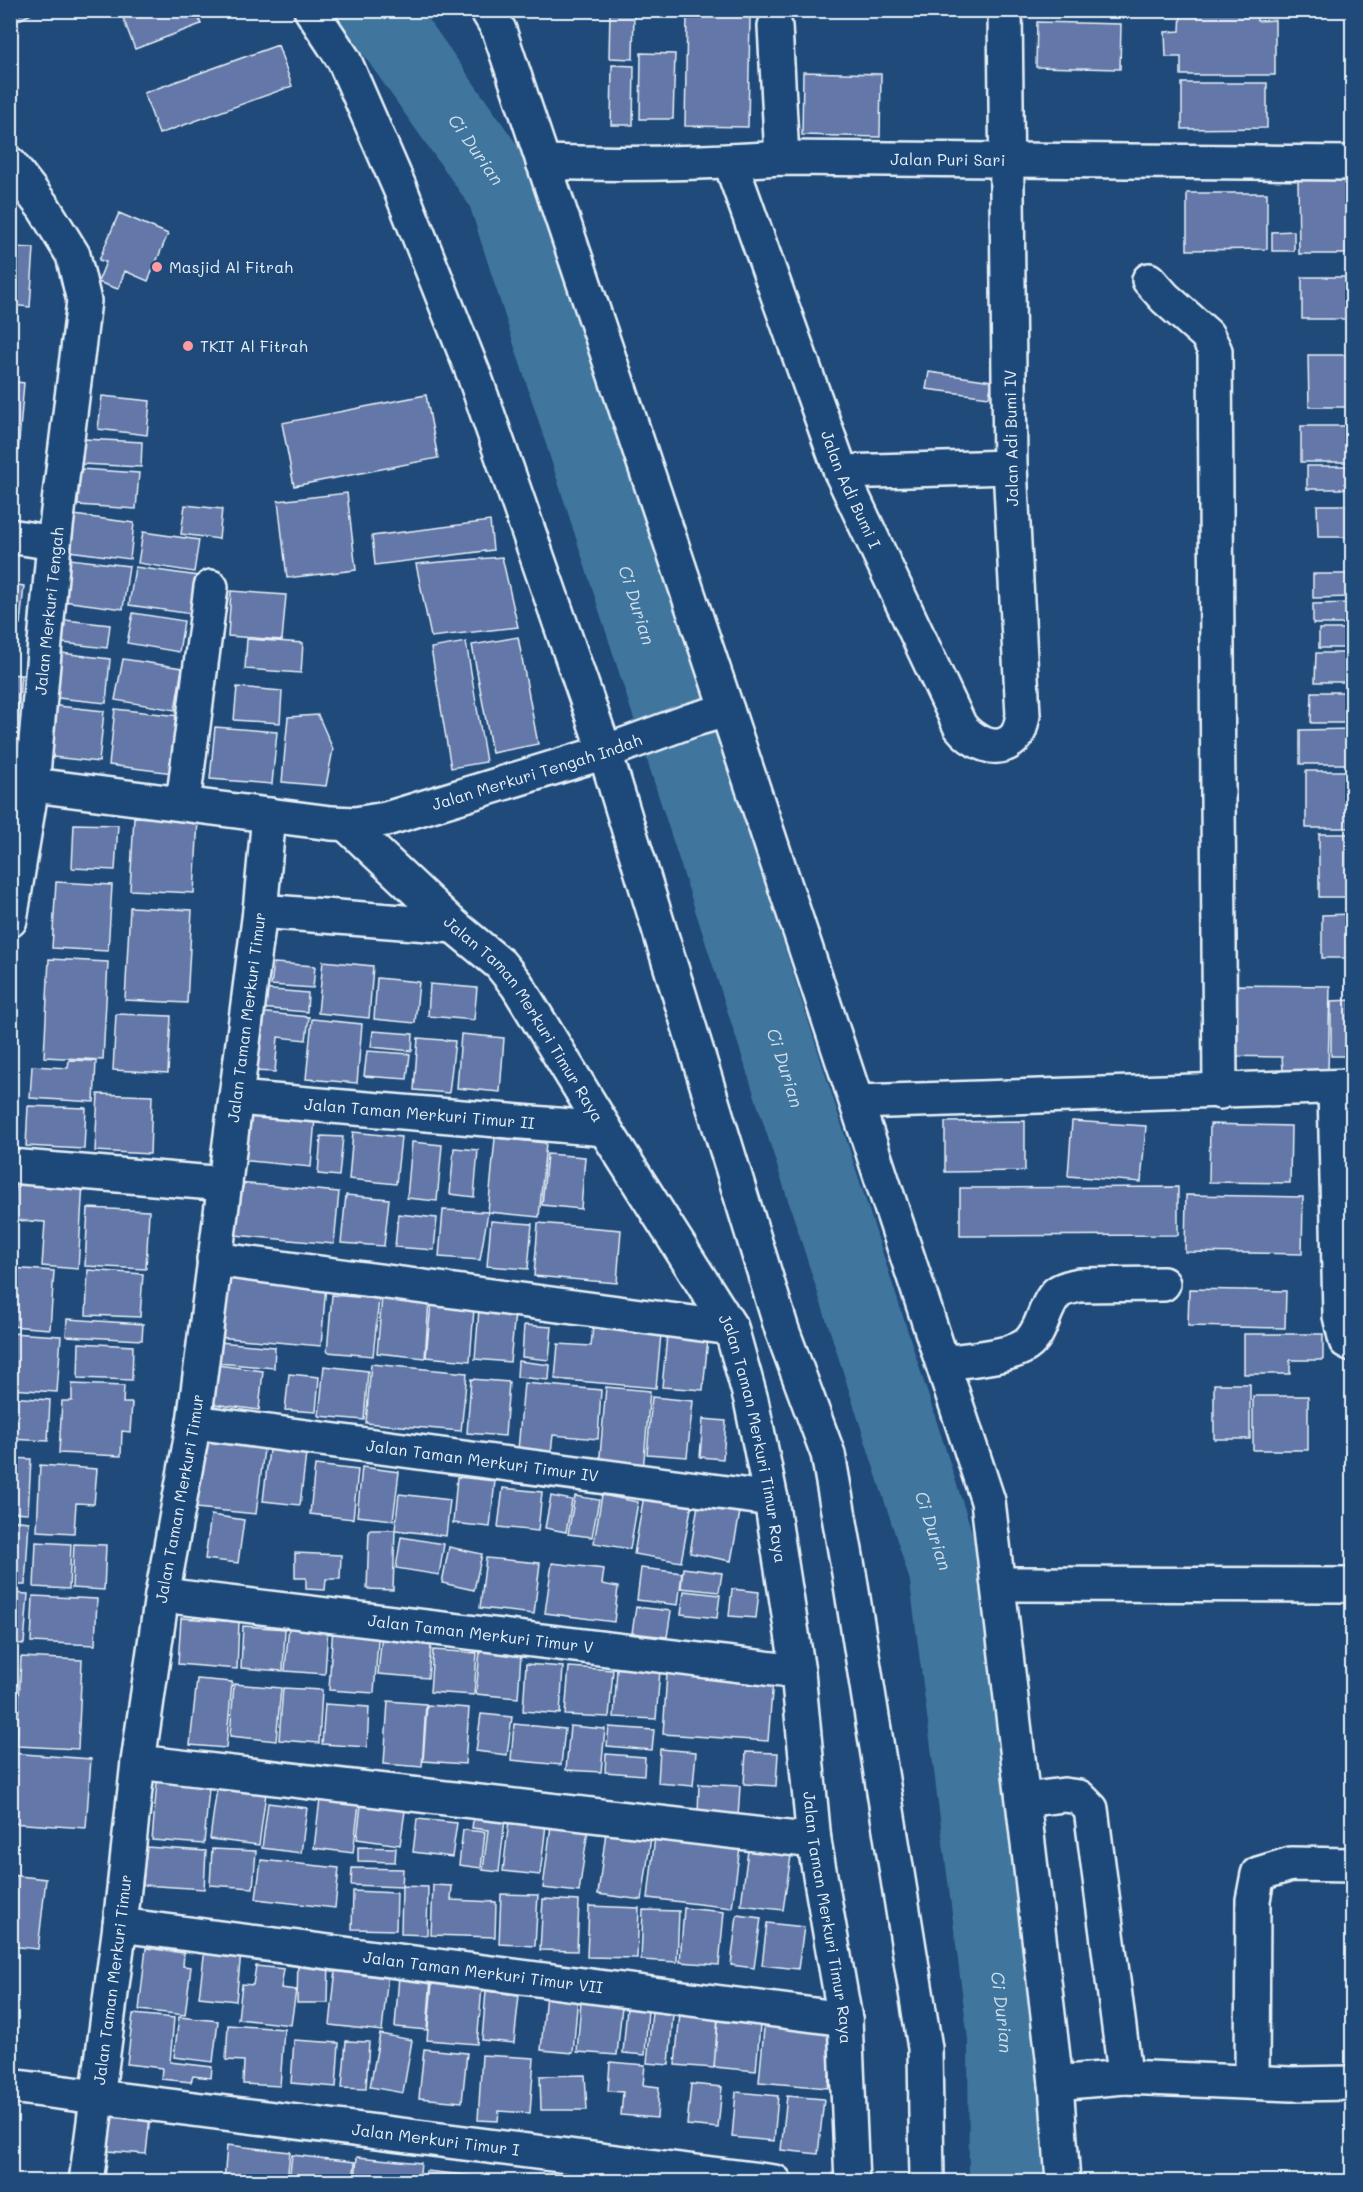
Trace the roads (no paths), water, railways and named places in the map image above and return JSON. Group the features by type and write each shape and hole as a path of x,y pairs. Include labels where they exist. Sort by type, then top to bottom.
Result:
{"street":[{"path":"311,10 344,60 418,234 474,375 613,749 782,1330 828,1454 925,2048 927,2181"},
{"path":"487,10 499,30 727,710 988,1501 1056,2083 1063,2181"},
{"name":"Jalan Adi Bumi IV","path":"1005,10 1010,467 1023,715"},
{"path":"775,26 782,158"},
{"name":"Jalan Puri Sari","path":"543,162 579,164 782,158 1353,163"},
{"name":"Jalan Adi Bumi I","path":"730,161 841,472 955,715 967,735 987,745 1011,741 1019,731 1023,715"},
{"name":"Jalan Merkuri Tengah","path":"10,164 44,208 73,255 84,301 21,784 10,920"},
{"path":"1149,280 1165,298 1207,335 1215,351 1220,1092"},
{"path":"841,472 1010,467"},
{"path":"10,536 54,543"},
{"path":"183,803 211,587"},
{"name":"Jalan Merkuri Tengah Indah","path":"21,784 355,824 386,819 613,749 692,720 727,710"},
{"name":"Jalan Taman Merkuri Timur","path":"86,2181 120,1925 138,1762 162,1595 194,1422 260,911 269,815"},
{"name":"Jalan Taman Merkuri Timur Raya","path":"346,824 454,926 500,964 517,985 605,1130 731,1328 751,1400 771,1498 798,1672 814,1841 845,2019 852,2181"},
{"path":"260,911 454,926"},
{"path":"857,1102 1344,1087 1340,1316 1346,1341 1353,1344"},
{"name":"Jalan Taman Merkuri Timur II","path":"236,1098 605,1130"},
{"path":"10,1166 225,1184"},
{"path":"214,1259 731,1328"},
{"path":"943,1363 999,1354 1024,1347 1030,1342 1058,1292 1066,1288 1079,1285 1163,1284"},
{"name":"Jalan Taman Merkuri Timur IV","path":"194,1422 771,1498"},
{"path":"999,1584 1353,1585"},
{"name":"Jalan Taman Merkuri Timur V","path":"162,1595 798,1672"},
{"path":"138,1762 814,1841"},
{"path":"1024,1800 1064,1795 1079,1797 1091,1809 1124,2077"},
{"path":"1252,2082 1253,1900 1258,1874 1291,1864 1353,1865"},
{"name":"Jalan Taman Merkuri Timur VII","path":"120,1925 845,2019"},
{"path":"1056,2083 1124,2077 1353,2083"},
{"name":"Jalan Merkuri Timur I","path":"10,2086 775,2181"}],"waterway":[{"name":"Ci Durian","path":"377,10 503,189 946,1572 1005,2037 1006,2182"}],"place":[{"name":"Masjid Al Fitrah","path":"157,267"},
{"name":"TKIT Al Fitrah","path":"188,346"}]}
